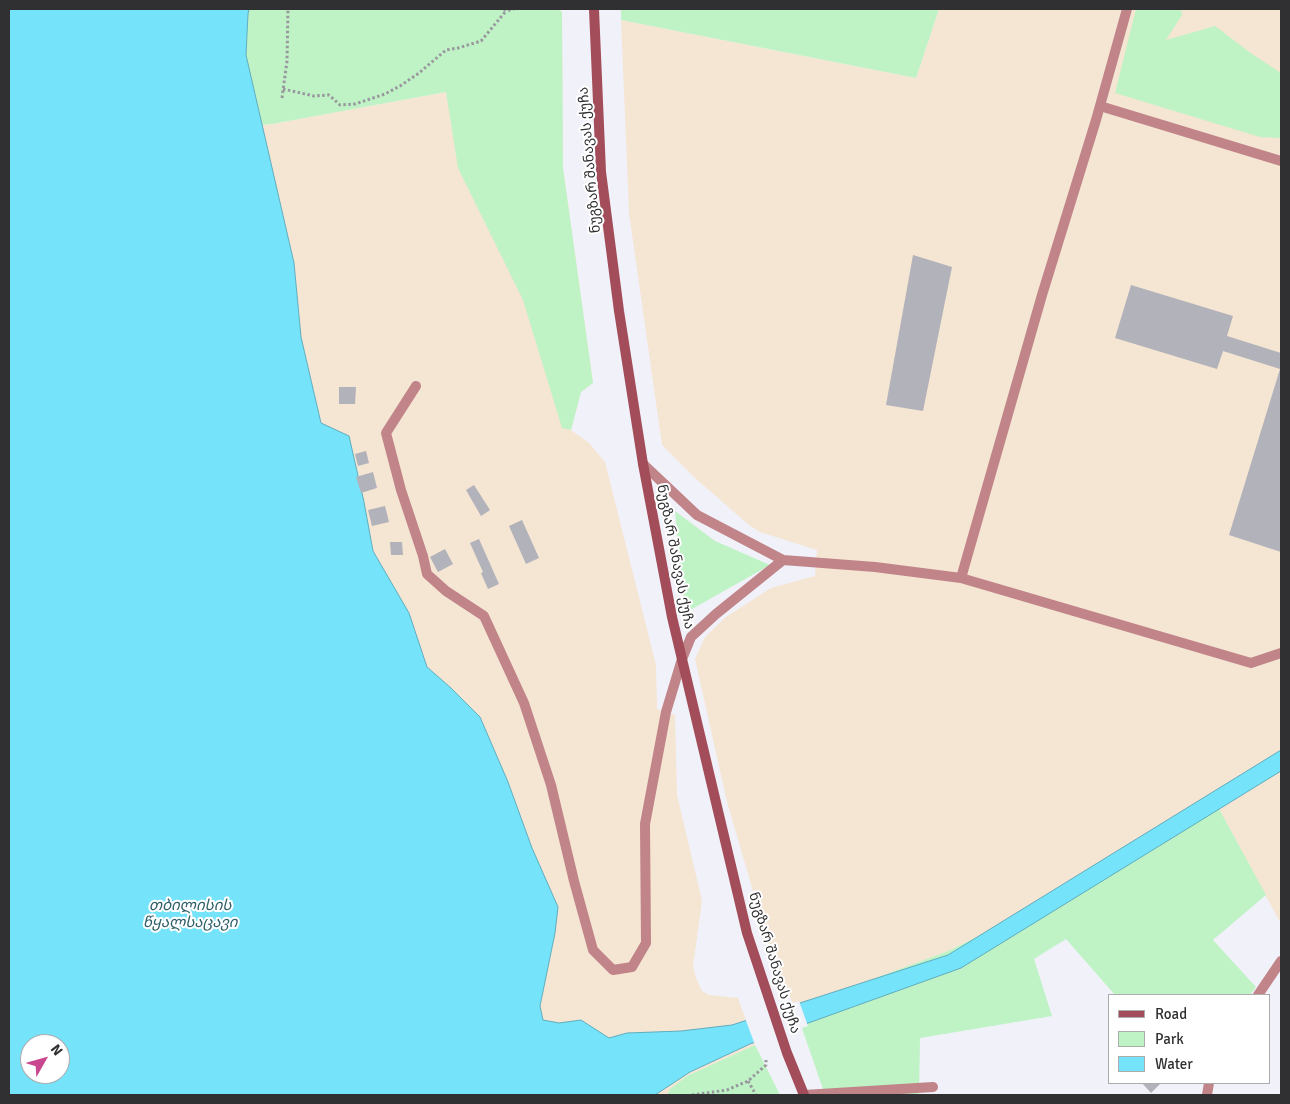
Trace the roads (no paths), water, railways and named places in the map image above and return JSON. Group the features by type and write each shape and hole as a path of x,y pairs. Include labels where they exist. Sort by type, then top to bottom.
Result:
{"main road":[{"name":"ნუგზარ შანავას ქუჩა","path":"594,9 601,172 619,311 643,464 672,617 748,933 787,1053 804,1095"}],"street":[{"path":"961,578 1127,9"},
{"path":"1100,106 1281,161"},
{"path":"416,386 386,433 401,490 423,556 426,574 446,591 484,616 524,703 551,785 593,950 613,970 632,967 646,943 645,824 666,712 682,659 691,637 716,614 783,560"},
{"path":"643,464 697,515 783,560 875,567 961,578 1252,663 1281,653"},
{"path":"1259,994 1281,961"},
{"path":"804,1095 933,1087"}],"water":[{"name":"თბილისის წყალსაცავი","path":"9,9 249,9 246,55 294,263 301,337 321,423 349,436 373,551 409,613 427,667 480,717 508,782 532,848 558,907 555,933 540,1006 543,1020 559,1023 581,1020 609,1038 627,1033 681,1031 732,1025 948,955 1281,750 1281,771 961,968 750,1044 690,1072 655,1095 9,1095"}]}
